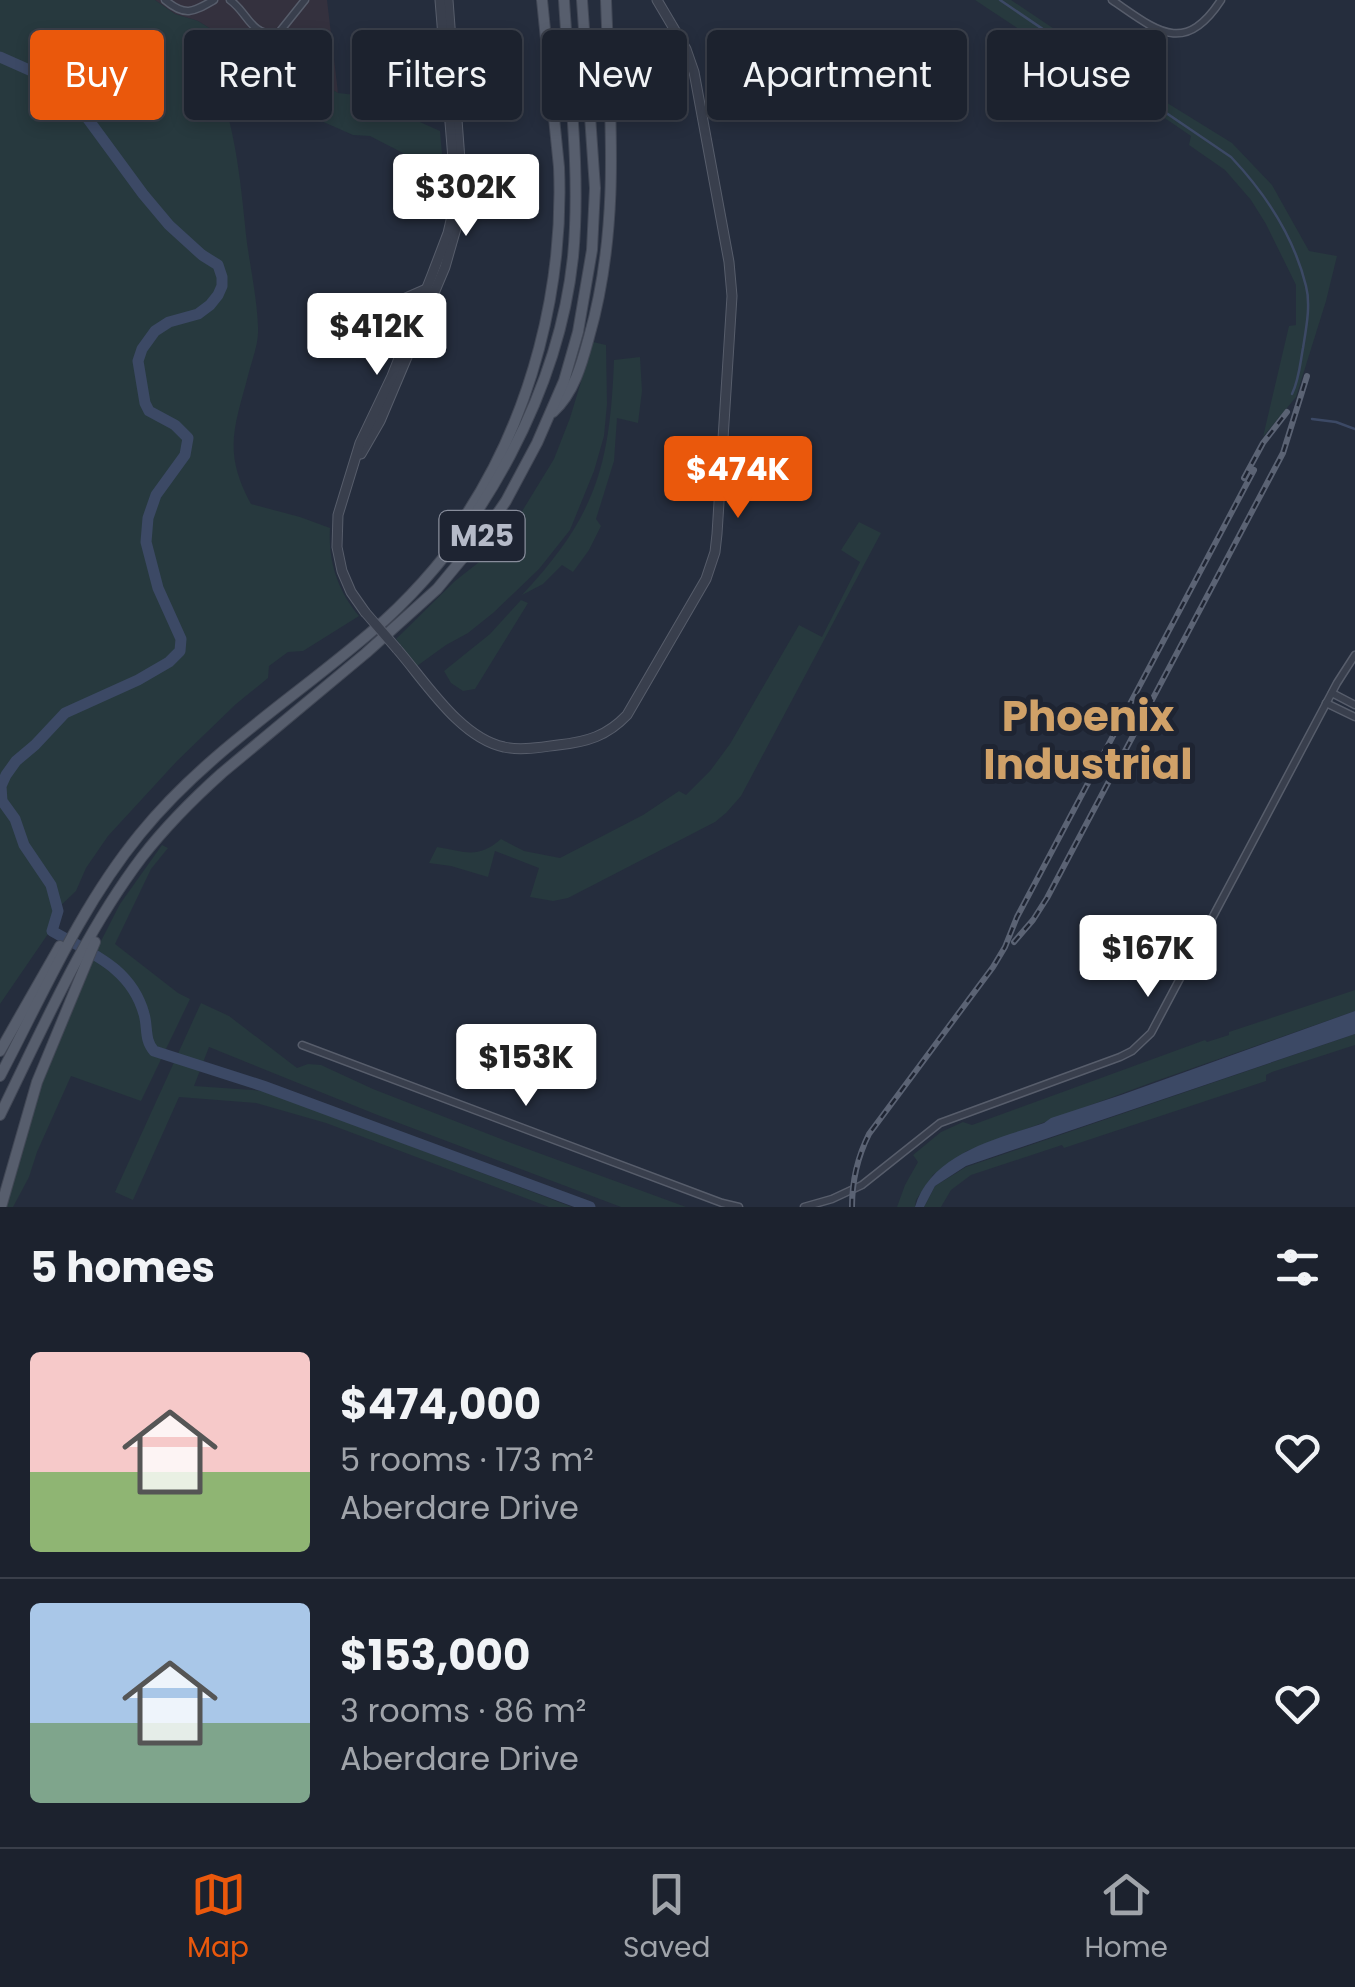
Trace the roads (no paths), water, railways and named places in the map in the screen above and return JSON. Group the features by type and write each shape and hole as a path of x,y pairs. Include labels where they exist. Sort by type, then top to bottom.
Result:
{"main road":[{"path":"87,904 110,862 163,798 400,598 450,540 492,469 526,392 555,269 560,181 544,0"},
{"name":"M25","path":"0,1076 87,904 140,834 196,774 403,602 462,532 504,467 553,351 573,258 576,183 564,0"},
{"name":"M25","path":"95,935 140,860 194,798 392,631 472,549 506,501 564,381 578,332 592,250 595,188 582,0"},
{"path":"550,414 562,403 576,378 604,273 612,134 606,0"},
{"path":"1,1207 37,1082 95,935"},
{"path":"0,1115 95,935"},
{"path":"0,1052 66,942"}],"street":[{"path":"165,0 186,12 214,0"},
{"path":"230,0 257,30 277,35 304,0"},
{"path":"440,0 444,30"},
{"path":"448,0 450,30"},
{"path":"454,120 453,205 448,233 357,460 338,515 337,547 346,584 365,612 458,720 478,736 502,747 519,749 586,741 608,732 628,715 706,579 717,534 732,296 694,72 686,49 658,0"},
{"path":"1112,0 1170,34 1199,27 1221,0"},
{"path":"363,444 392,392 453,242 461,200 454,120"},
{"path":"401,300 426,289"},
{"path":"804,1207 862,1185 940,1124 1120,1057 1143,1042 1355,655"},
{"path":"1332,693 1355,706"},
{"path":"1326,703 1355,717"},
{"path":"302,1045 739,1207"}],"water":[{"path":"1355,1011 1355,1034 966,1166 935,1186 924,1207 915,1207 935,1173 987,1142"}],"waterway":[{"path":"1000,0 1231,157 1255,185 1286,233 1307,293 1305,333 1292,394"},
{"path":"0,57 63,85 143,194 169,225 218,265 222,277 222,286 210,305 198,314 169,322 155,331 138,361 149,411 175,425 188,438 185,455 156,495 148,518 146,542 158,588 181,639 180,651 138,680 65,713 16,761 1,786 2,801 15,819 24,845 51,885 58,911 52,931 107,963 129,984 144,1014 147,1038 154,1051 263,1086 590,1207"},
{"path":"1312,419 1355,429"},
{"path":"0,792 2,801"}],"railway":[{"path":"1014,942 1047,898 1283,453 1307,376"},
{"path":"1244,478 1263,443 1287,412"},
{"path":"852,1207 856,1169 869,1134 1005,947 1017,917 1254,470"}],"district":[{"name":"Phoenix Industrial","path":"1088,740"}]}
